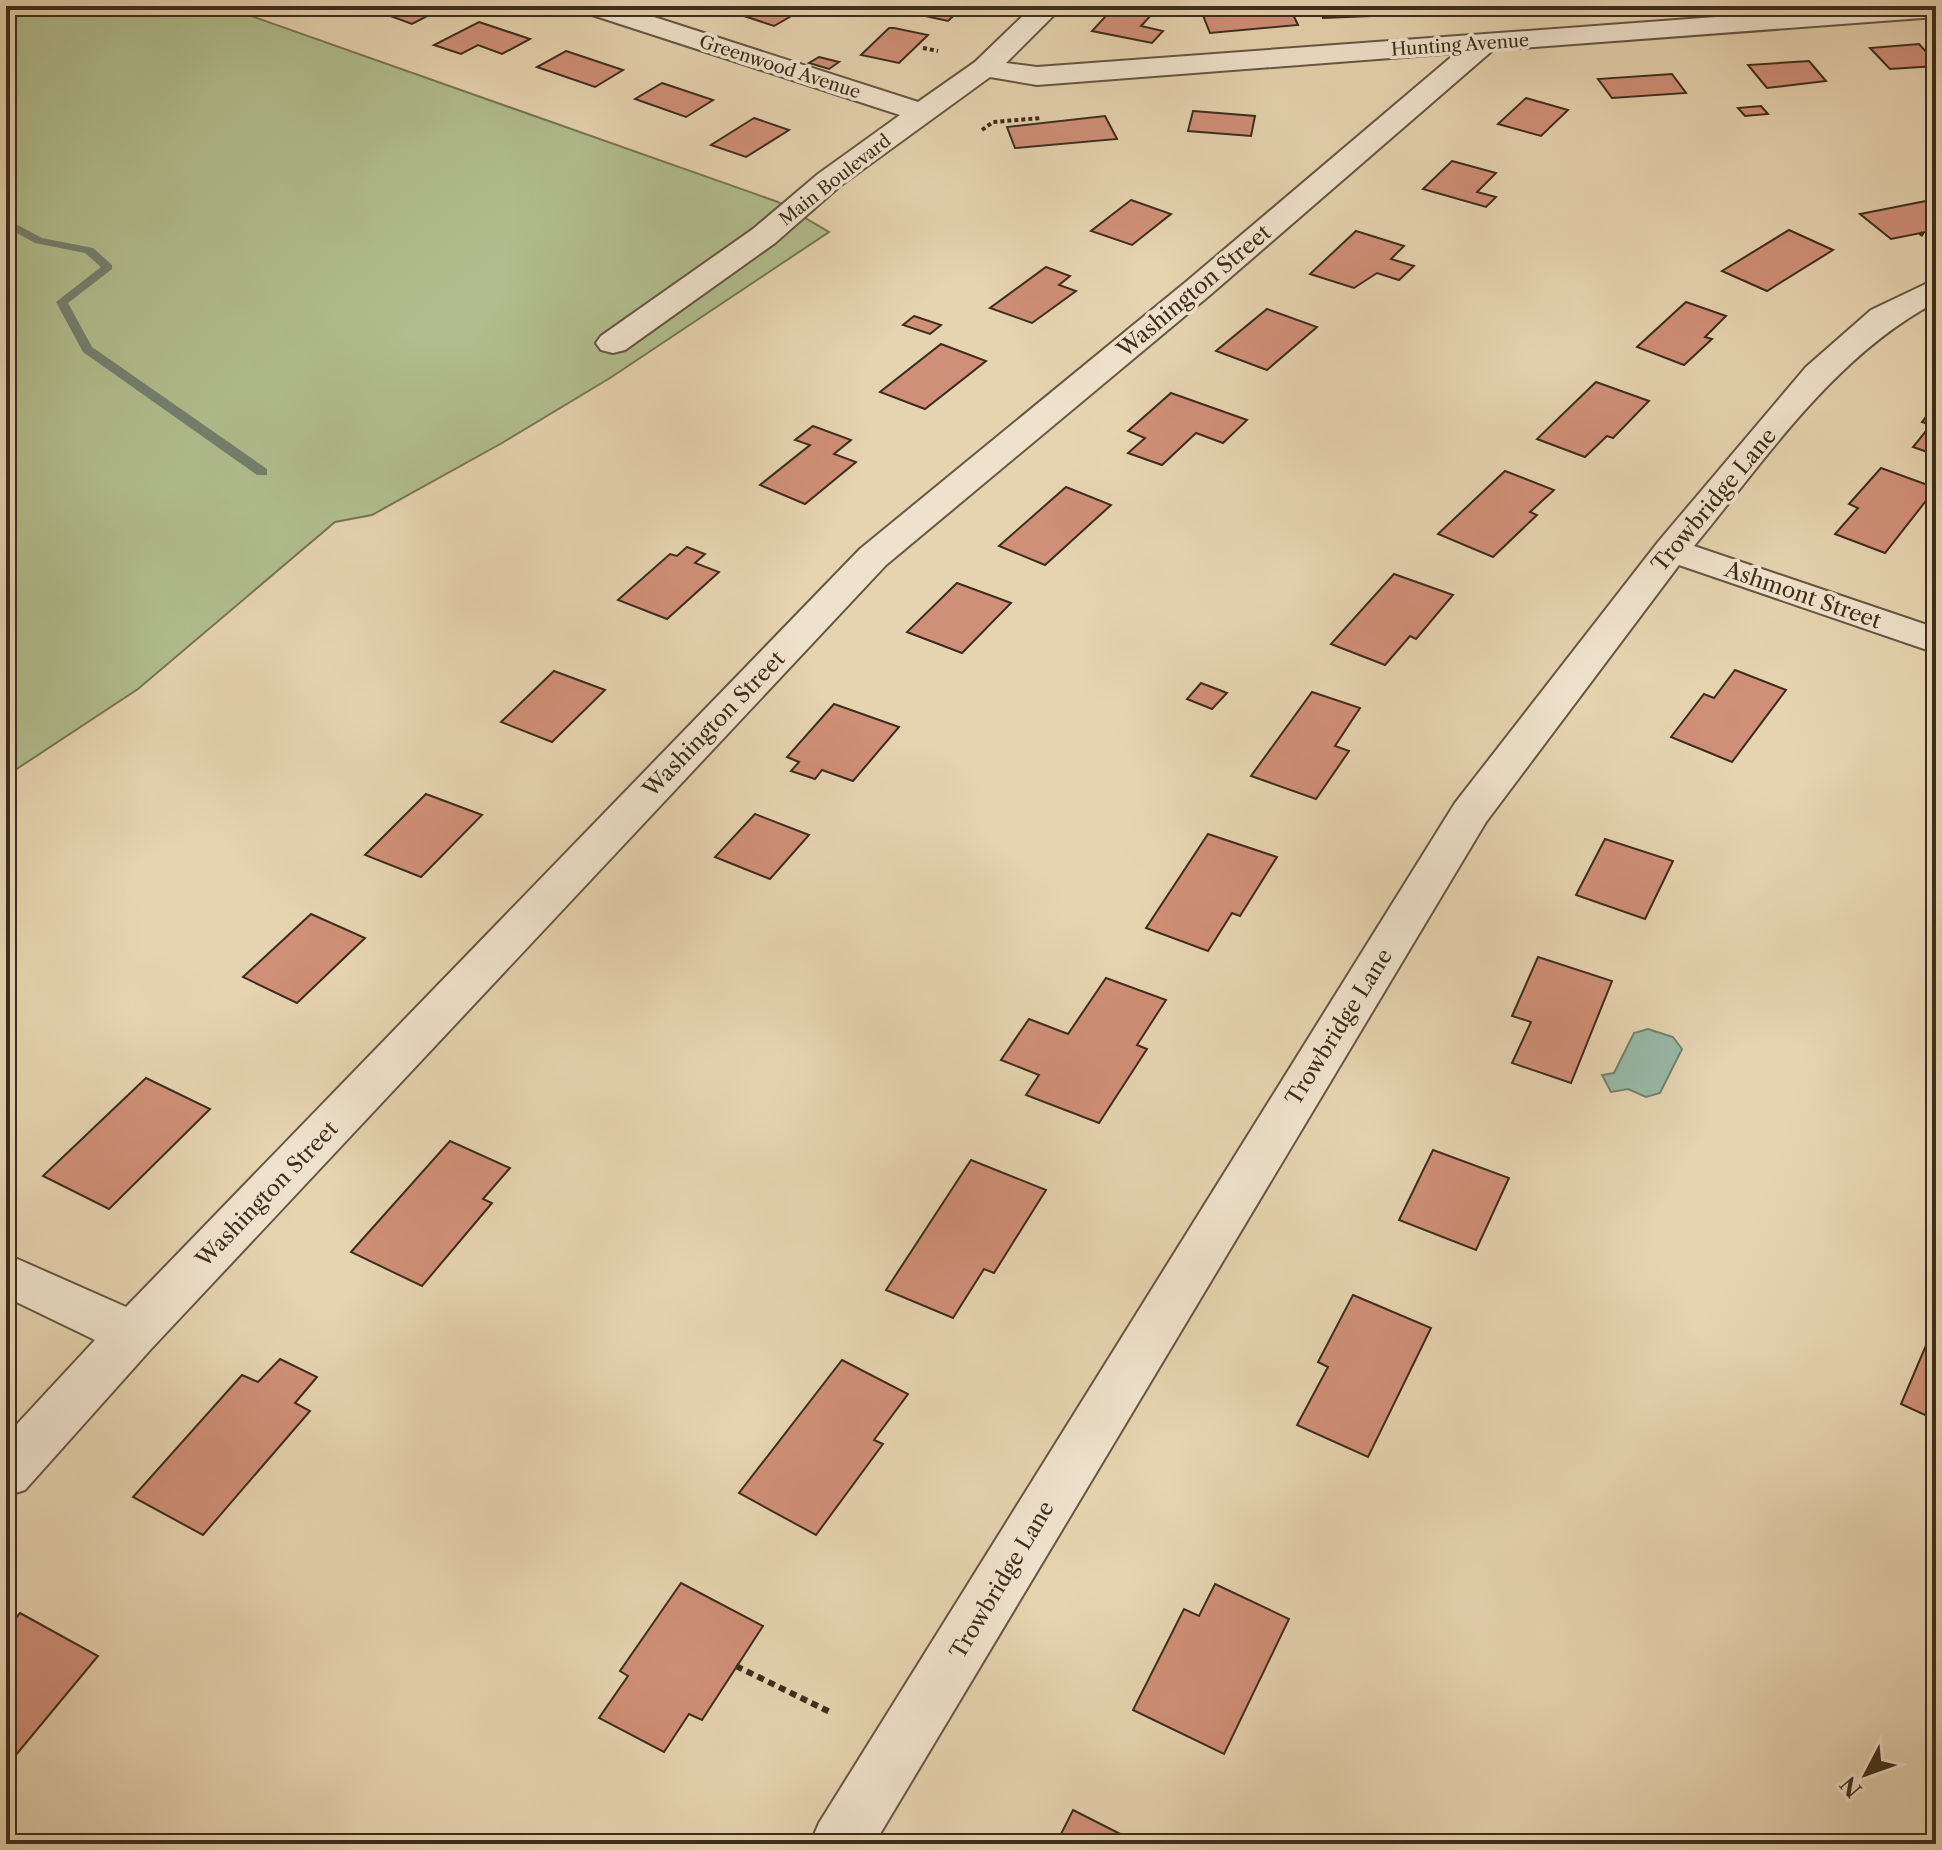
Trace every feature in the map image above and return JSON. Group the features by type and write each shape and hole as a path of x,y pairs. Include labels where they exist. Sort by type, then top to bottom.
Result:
{"street":[{"name":"Main Boulevard","path":"613,343 764,236 829,180 985,68 1049,6"},
{"name":"Greenwood Avenue","path":"608,8 922,113"},
{"name":"Hunting Avenue","path":"985,68 1037,76 1936,9"},
{"name":"Washington Street","path":"6,1473 133,1334 873,557 941,496 1004,449 1238,255 1485,43"},
{"name":"Trowbridge Lane","path":"840,1844 1470,813 1671,550 1818,374 1883,317 1936,289"},
{"name":"Ashmont Street","path":"1671,550 1936,641"},
{"path":"6,1274 133,1334"}],"path":[{"path":"982,130 993,122 1042,118"},
{"path":"1920,233 1936,244"},
{"path":"736,1666 832,1713"}],"shaded area":[{"path":"6,6 223,6 778,202 829,232 610,378 502,443 372,515 335,522 138,689 6,776"},
{"path":"1648,1029 1673,1037 1682,1049 1660,1093 1646,1097 1628,1089 1611,1092 1602,1075 1614,1073 1634,1033"}],"building":[{"path":"431,6 441,9 412,24 366,7"},
{"path":"728,6 784,6 800,11 774,26 723,9"},
{"path":"919,6 964,6 948,21 911,13"},
{"path":"1115,6 1154,12 1141,26 1163,31 1152,43 1092,31"},
{"path":"1218,6 1237,6 1239,11 1253,10 1251,7 1289,6 1298,25 1210,33 1202,13 1221,12"},
{"path":"1320,6 1392,6 1393,10 1369,10 1371,16 1323,18"},
{"path":"1446,6 1499,6 1502,14 1448,14"},
{"path":"479,22 530,39 502,54 478,45 461,54 434,45"},
{"path":"889,28 928,35 899,63 861,55"},
{"path":"1919,44 1928,54 1936,53 1936,66 1890,69 1870,48"},
{"path":"566,51 623,70 595,87 537,67"},
{"path":"819,57 839,62 829,69 809,63"},
{"path":"1809,61 1826,81 1767,88 1748,65"},
{"path":"1672,74 1686,93 1612,98 1598,79"},
{"path":"662,83 713,100 686,117 635,99"},
{"path":"1526,98 1568,110 1541,136 1498,124"},
{"path":"1761,106 1768,114 1745,116 1738,108"},
{"path":"1193,111 1255,116 1251,136 1188,131"},
{"path":"1105,116 1117,139 1015,148 1007,127"},
{"path":"754,118 789,130 746,157 711,145"},
{"path":"1452,161 1496,173 1477,192 1496,197 1486,207 1423,189"},
{"path":"1936,199 1936,230 1891,239 1860,214"},
{"path":"1131,200 1171,214 1132,245 1091,231"},
{"path":"1789,230 1833,250 1767,291 1722,271"},
{"path":"1356,231 1404,246 1391,259 1414,266 1399,280 1377,273 1354,288 1310,274"},
{"path":"1046,267 1070,276 1059,285 1076,291 1032,323 990,308"},
{"path":"1686,302 1726,316 1705,337 1712,339 1684,365 1637,347"},
{"path":"1267,309 1317,327 1267,370 1216,351"},
{"path":"914,316 941,325 930,334 903,325"},
{"path":"941,344 986,361 925,409 880,392"},
{"path":"1596,382 1649,401 1613,438 1607,436 1585,457 1537,439"},
{"path":"1171,393 1247,420 1223,443 1196,433 1162,465 1128,453 1145,438 1128,431"},
{"path":"1936,404 1936,455 1913,447 1931,425 1922,422"},
{"path":"813,426 851,440 834,454 856,462 805,504 760,485 810,445 795,440"},
{"path":"1881,468 1936,488 1885,553 1835,534 1858,508 1849,504"},
{"path":"1505,471 1554,490 1530,512 1537,515 1493,557 1438,534"},
{"path":"1066,487 1111,505 1045,565 999,546"},
{"path":"687,547 705,554 695,563 719,572 667,619 618,600 670,554 677,556"},
{"path":"1394,574 1453,595 1416,639 1410,636 1385,665 1331,644"},
{"path":"957,583 1011,603 962,653 907,632"},
{"path":"1735,670 1786,690 1732,762 1671,737 1704,694 1714,698"},
{"path":"554,671 605,690 552,742 501,722"},
{"path":"1201,683 1227,693 1212,709 1187,699"},
{"path":"1312,692 1360,708 1335,746 1349,751 1316,799 1251,776"},
{"path":"834,704 899,727 853,781 822,770 815,779 791,771 799,762 787,757"},
{"path":"426,794 482,815 421,877 365,855"},
{"path":"755,814 809,835 770,879 715,857"},
{"path":"1208,834 1277,857 1240,916 1232,913 1208,951 1146,928"},
{"path":"1605,839 1673,861 1645,919 1576,895"},
{"path":"311,914 365,938 297,1003 243,977"},
{"path":"1538,957 1612,981 1571,1083 1512,1063 1531,1022 1512,1016"},
{"path":"1106,978 1166,1000 1137,1045 1147,1049 1099,1123 1026,1095 1039,1075 1001,1060 1029,1019 1068,1034"},
{"path":"146,1078 210,1109 109,1209 43,1176"},
{"path":"450,1141 510,1168 483,1199 492,1203 422,1286 351,1252"},
{"path":"1433,1150 1509,1178 1476,1250 1399,1220"},
{"path":"971,1160 1046,1190 994,1273 984,1269 953,1318 886,1290"},
{"path":"1353,1295 1431,1328 1368,1457 1297,1425 1328,1367 1318,1362"},
{"path":"1933,1329 1936,1331 1936,1420 1901,1404"},
{"path":"280,1359 317,1377 295,1403 310,1411 203,1535 133,1497 242,1375 258,1382"},
{"path":"842,1360 908,1394 874,1440 883,1444 816,1535 739,1493"},
{"path":"1928,1546 1936,1547 1936,1689 1929,1688"},
{"path":"681,1583 763,1626 702,1720 689,1714 664,1752 599,1718 628,1676 620,1671"},
{"path":"1215,1584 1289,1619 1224,1754 1133,1710 1184,1609 1199,1616"},
{"path":"20,1613 98,1656 6,1767 6,1630"},
{"path":"1073,1810 1140,1844 1056,1844"}],"waterway":[{"path":"6,222 39,241 89,250 108,267 62,302 87,349 262,472"}]}
